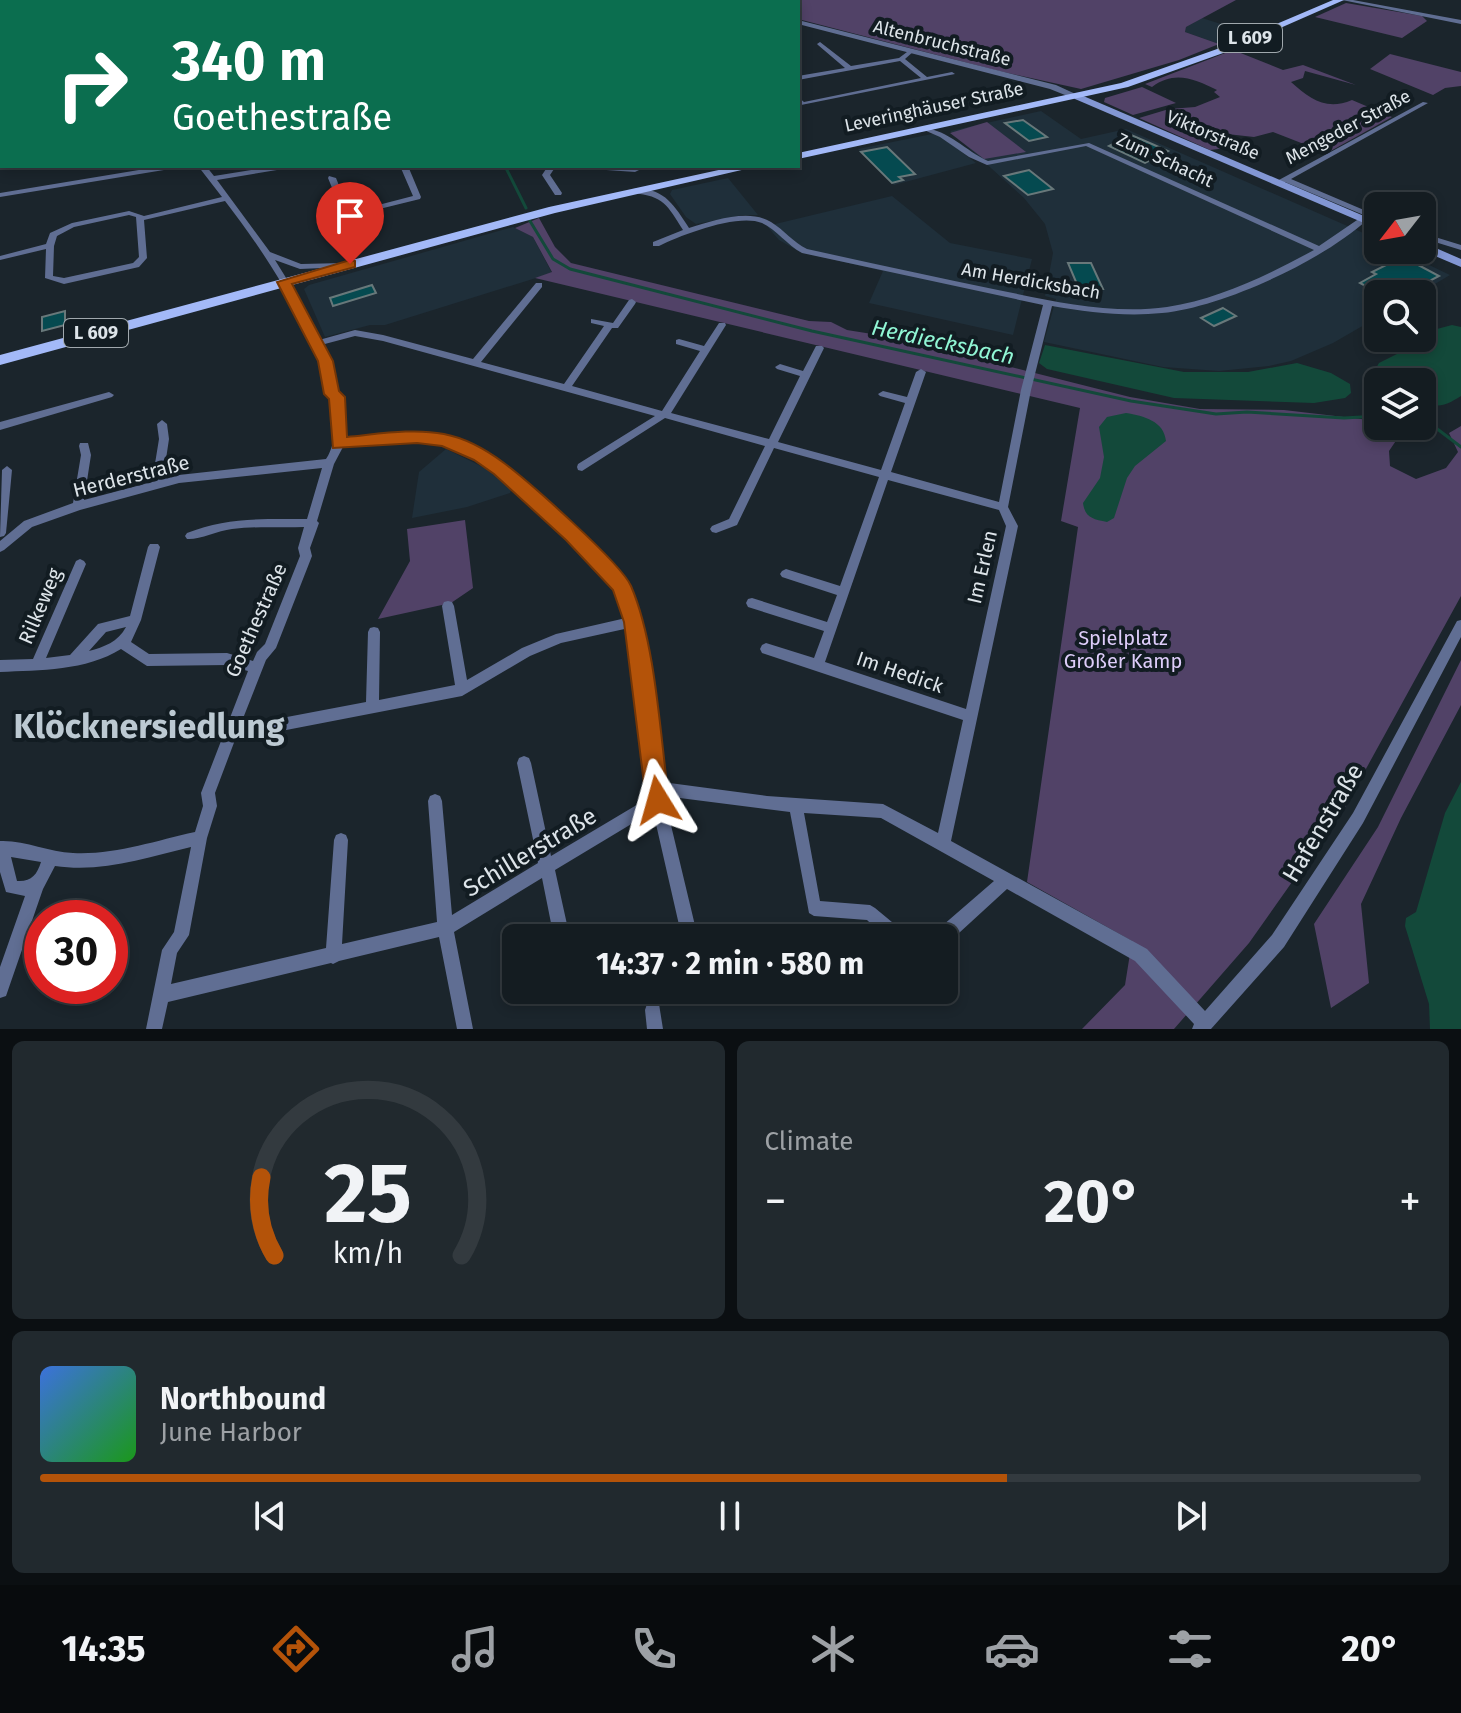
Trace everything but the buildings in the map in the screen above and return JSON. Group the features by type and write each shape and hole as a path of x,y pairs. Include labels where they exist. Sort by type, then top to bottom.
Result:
{"main road":[{"name":"L 609","path":"1078,97 1183,65 1343,0"},
{"name":"Leveringhäuser Straße","path":"800,156 926,129 948,131 1078,97"},
{"name":"Viktorstraße","path":"1078,97 1281,181 1363,220"},
{"name":"L 609","path":"0,360 350,264 634,191 743,168"},
{"path":"1436,252 1461,263"}],"street":[{"path":"1343,0 1461,22"},
{"name":"Altenbruchstraße","path":"800,23 1053,87 1078,97"},
{"path":"820,44 850,69"},
{"path":"800,78 901,59 911,51"},
{"path":"901,59 926,79"},
{"path":"800,102 952,74"},
{"name":"Mengeder Straße","path":"1281,181 1425,103"},
{"name":"Zum Schacht","path":"948,131 978,160 987,163 1075,145 1100,148 1319,249"},
{"path":"0,195 164,168"},
{"path":"204,168 267,254 318,343 332,394 337,397 339,444 417,437 445,440 480,456 500,469 572,535 621,586 634,622 657,794 687,924"},
{"path":"212,179 277,168"},
{"path":"332,178 345,210 359,212 417,197 405,168"},
{"path":"551,168 546,175 558,193"},
{"path":"606,168 635,170"},
{"name":"Mengeder Straße","path":"1281,181 1364,214"},
{"path":"666,199 666,189 671,183"},
{"path":"634,191 656,192 666,199 687,231"},
{"path":"140,219 143,258 136,265 64,281 49,278 53,235 72,225 129,213 140,219 227,198"},
{"name":"Am Herdicksbach","path":"656,244 687,231 738,220 759,219 768,223 782,239 805,251 1048,303 1129,312 1196,305 1233,292 1319,249 1363,220"},
{"path":"1436,240 1461,248"},
{"path":"0,258 50,246"},
{"path":"267,254 300,267 350,264"},
{"path":"475,363 539,285"},
{"path":"594,321 615,326 632,302"},
{"name":"Im Erlen","path":"943,842 1012,526 1003,507 1048,303"},
{"path":"565,389 610,325"},
{"path":"582,467 665,414 722,325"},
{"path":"318,343 355,333 1003,507"},
{"path":"679,342 706,350"},
{"path":"716,529 733,522 819,348"},
{"path":"780,367 806,375"},
{"path":"818,665 921,372"},
{"path":"883,394 910,401"},
{"path":"0,426 109,395"},
{"path":"157,485 164,439 162,424"},
{"name":"Goethestraße","path":"154,1029 170,950 181,935 200,838 210,806 208,793 256,668 261,656 270,648 306,556 304,548 329,463 337,455 339,444"},
{"path":"78,506 86,455 84,446"},
{"name":"Herderstraße","path":"0,547 28,524 78,506 179,479 329,463"},
{"path":"0,533 7,470"},
{"path":"191,536 208,528 233,525 313,523"},
{"path":"0,666 74,659 122,643 135,620 154,547"},
{"name":"Rilkeweg","path":"37,664 80,564"},
{"path":"786,574 843,592"},
{"path":"752,603 830,628"},
{"path":"448,606 462,690"},
{"path":"74,659 102,628 135,620"},
{"path":"231,734 462,690 526,652 560,638 634,622"},
{"name":"Hafenstraße","path":"1203,1026 1278,941 1358,818 1461,625"},
{"path":"372,707 374,632"},
{"path":"122,643 147,660 227,659 256,668"},
{"name":"Im Hedick","path":"766,649 969,716"},
{"path":"524,763 559,924"},
{"path":"657,794 883,811 1141,955 1203,1026"},
{"name":"Schillerstraße","path":"161,995 445,928 545,869 657,794"},
{"path":"435,801 445,928 465,1029"},
{"path":"796,806 814,908 870,913 882,924"},
{"path":"36,887 21,891 11,887 1,849 33,852 79,864 200,838"},
{"path":"333,956 341,840"},
{"path":"0,990 36,887 45,877 50,858"},
{"path":"957,924 1006,880"},
{"path":"653,1010 655,1029"}],"shaded area":[{"path":"1202,18 1227,26 1241,35 1219,44 1185,32 1186,27"},
{"path":"1041,111 1081,139 1126,129 1364,234 1364,264 1427,264 1450,275 1436,283 1436,280 1364,280 1364,325 1333,343 1291,361 1269,366 1219,371 1163,367 1044,342 1056,299 1045,296 1053,253 1045,224 1024,198 950,131"},
{"path":"937,133 976,163 894,185 858,149"},
{"path":"728,178 758,215 696,224 686,217 670,194 672,190"},
{"path":"892,196 950,243 1032,259 1013,335 869,303 883,271 800,252 779,240 767,226"},
{"path":"513,227 533,237 552,273 385,325 370,325 325,337 304,289 309,285"},
{"path":"1452,325 1461,327 1461,396 1438,405 1436,368 1376,368 1379,363 1401,352 1436,352 1436,329"},
{"path":"1045,345 1184,372 1248,372 1297,363 1331,373 1350,384 1351,393 1345,398 1314,403 1174,398 1047,369 1039,363"},
{"path":"1126,413 1157,424 1166,441 1135,466 1127,478 1114,518 1107,522 1090,517 1083,503 1100,478 1104,457 1099,427 1107,417"},
{"path":"446,449 491,471 512,488 510,493 467,507 412,518 419,472"},
{"path":"1461,782 1461,1029 1430,1029 1429,1004 1405,926 1406,918 1416,912 1445,813"}],"green space":[{"path":"800,0 1236,0 1186,27 1185,32 1219,44 1179,60 1081,89 800,20"},
{"path":"1346,3 1422,16 1427,21 1402,38 1315,17"},
{"path":"1233,50 1283,70 1303,65 1356,85 1305,71 1303,78 1291,82 1319,102 1334,104 1352,100 1392,117 1327,153 1273,132 1254,137 1227,134 1237,144 1235,147 1210,150 1139,118 1169,109 1195,107 1220,97 1214,92 1217,90 1184,78 1169,79 1152,87 1145,84"},
{"path":"1390,54 1461,72 1461,86 1445,88 1433,95 1370,69"},
{"path":"1142,87 1176,103 1133,115 1104,102 1105,98"},
{"path":"987,122 1026,152 984,159 950,133"},
{"name":"Spielplatz Großer Kamp","path":"539,218 555,247 571,263 809,321 831,322 847,330 897,338 943,335 956,349 971,357 1130,397 1200,409 1284,410 1364,419 1364,440 1396,440 1389,451 1390,466 1416,479 1446,468 1458,452 1449,433 1461,426 1461,596 1345,807 1249,943 1174,1029 1082,1029 1125,985 1132,941 1027,882 1078,527 1061,521 1080,408 535,278 552,272 533,237 515,228"},
{"path":"465,520 473,588 451,603 378,619 410,561 407,529"},
{"path":"1461,660 1461,705 1401,818 1361,904 1369,983 1331,1008 1314,924 1378,827"}],"waterway":[{"name":"Herdiecksbach","path":"506,168 526,208"},
{"name":"Herdiecksbach","path":"530,221 553,259 570,269 812,331 1131,401 1216,414 1247,412 1364,417"},
{"name":"Herdiecksbach","path":"1436,428 1461,447"}],"district":[{"name":"Klöcknersiedlung","path":"149,726"}],"route":[{"path":"350,264 284,282 325,361 332,394 337,397 339,444 378,438 417,437 445,440 480,456 500,469 572,535 621,586 634,622 658,800"}]}
